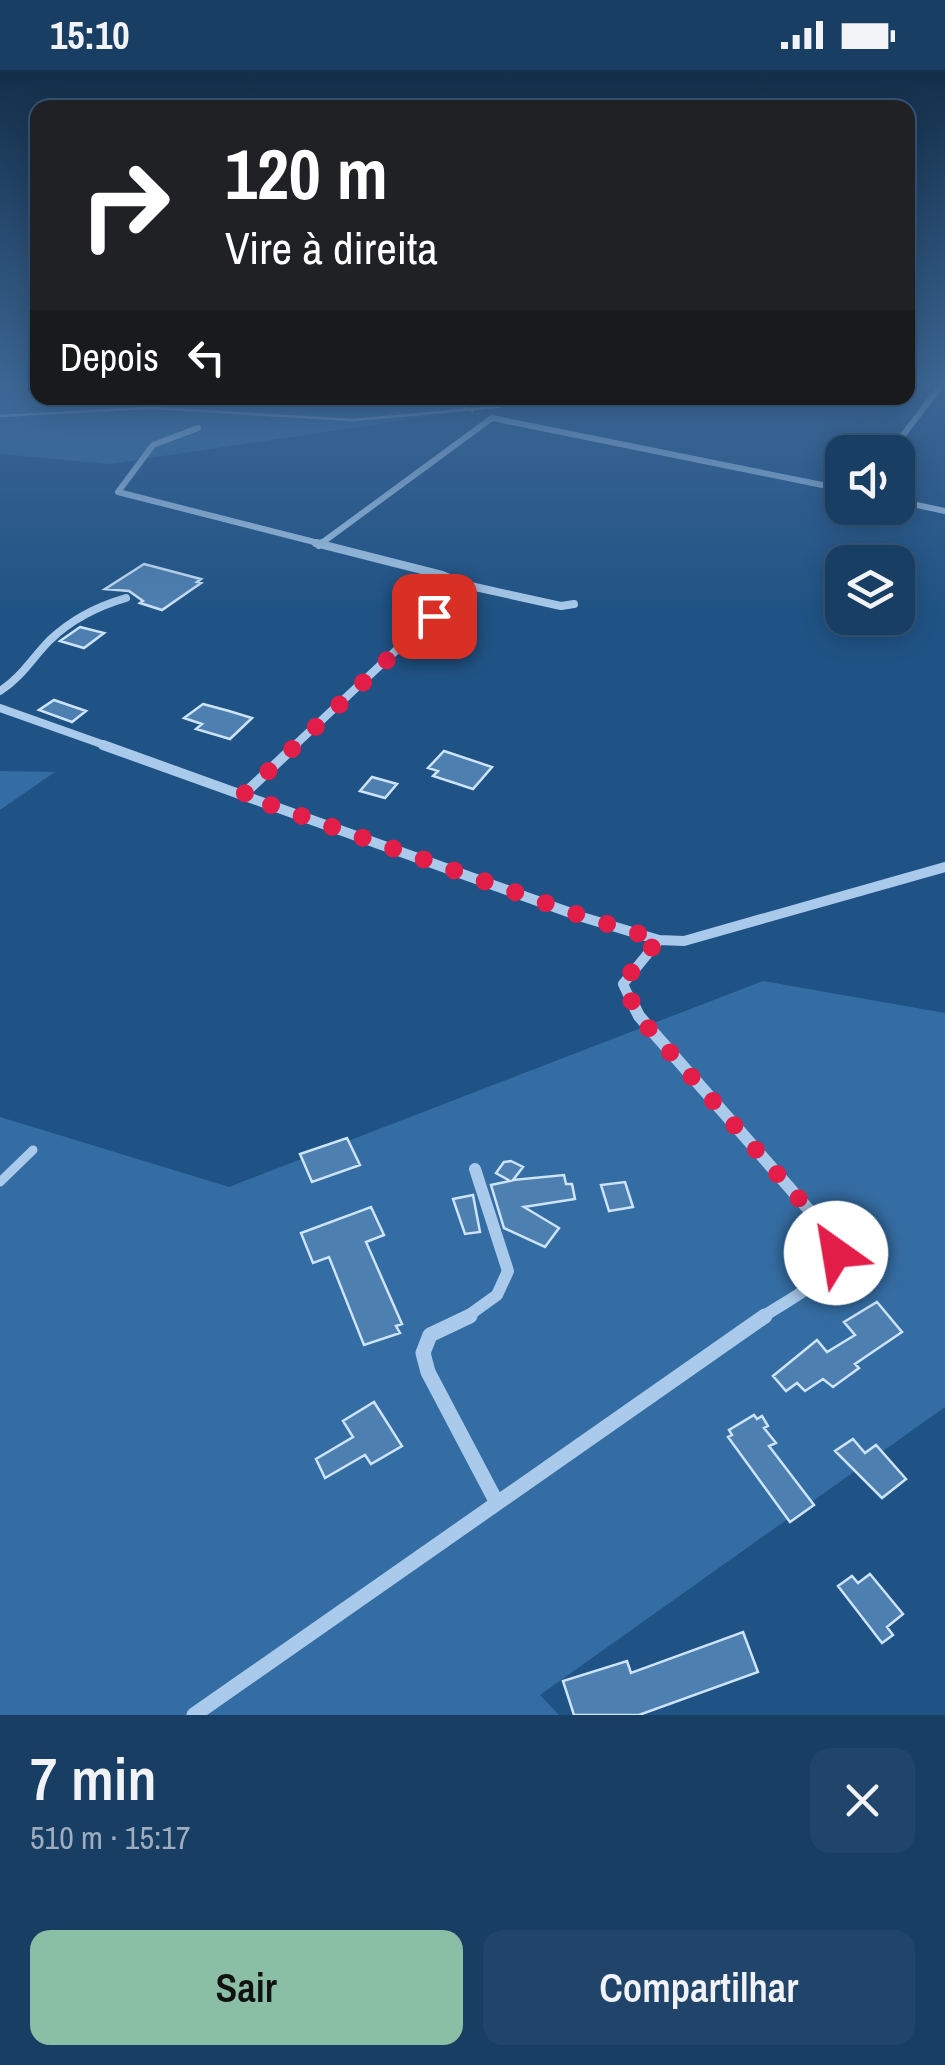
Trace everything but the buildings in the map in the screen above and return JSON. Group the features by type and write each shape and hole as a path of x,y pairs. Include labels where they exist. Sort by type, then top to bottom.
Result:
{"street":[{"path":"142,460 118,492 442,575 466,585 561,606 574,604"},
{"path":"319,545 435,460"},
{"path":"698,460 825,486"},
{"path":"915,504 945,510"},
{"path":"243,795 466,585"},
{"path":"0,690 29,672 53,638 98,608 126,598"},
{"path":"0,708 659,940 711,936 945,867"},
{"path":"194,1715 822,1276 836,1253 816,1218 638,1016 624,984 659,940"},
{"path":"475,1169 508,1271 504,1288 492,1303 430,1335 423,1353 428,1372 497,1503"}],"lane":[{"path":"0,1182 33,1150"}],"shaded area":[{"path":"63,460 138,460 109,464"},
{"path":"0,771 55,772 0,810"},
{"path":"763,981 945,1013 945,1407 540,1695 559,1715 0,1715 0,1117 229,1187"}],"route":[{"path":"434,616 243,795 659,940 624,984 638,1016 816,1218 836,1253"}]}
